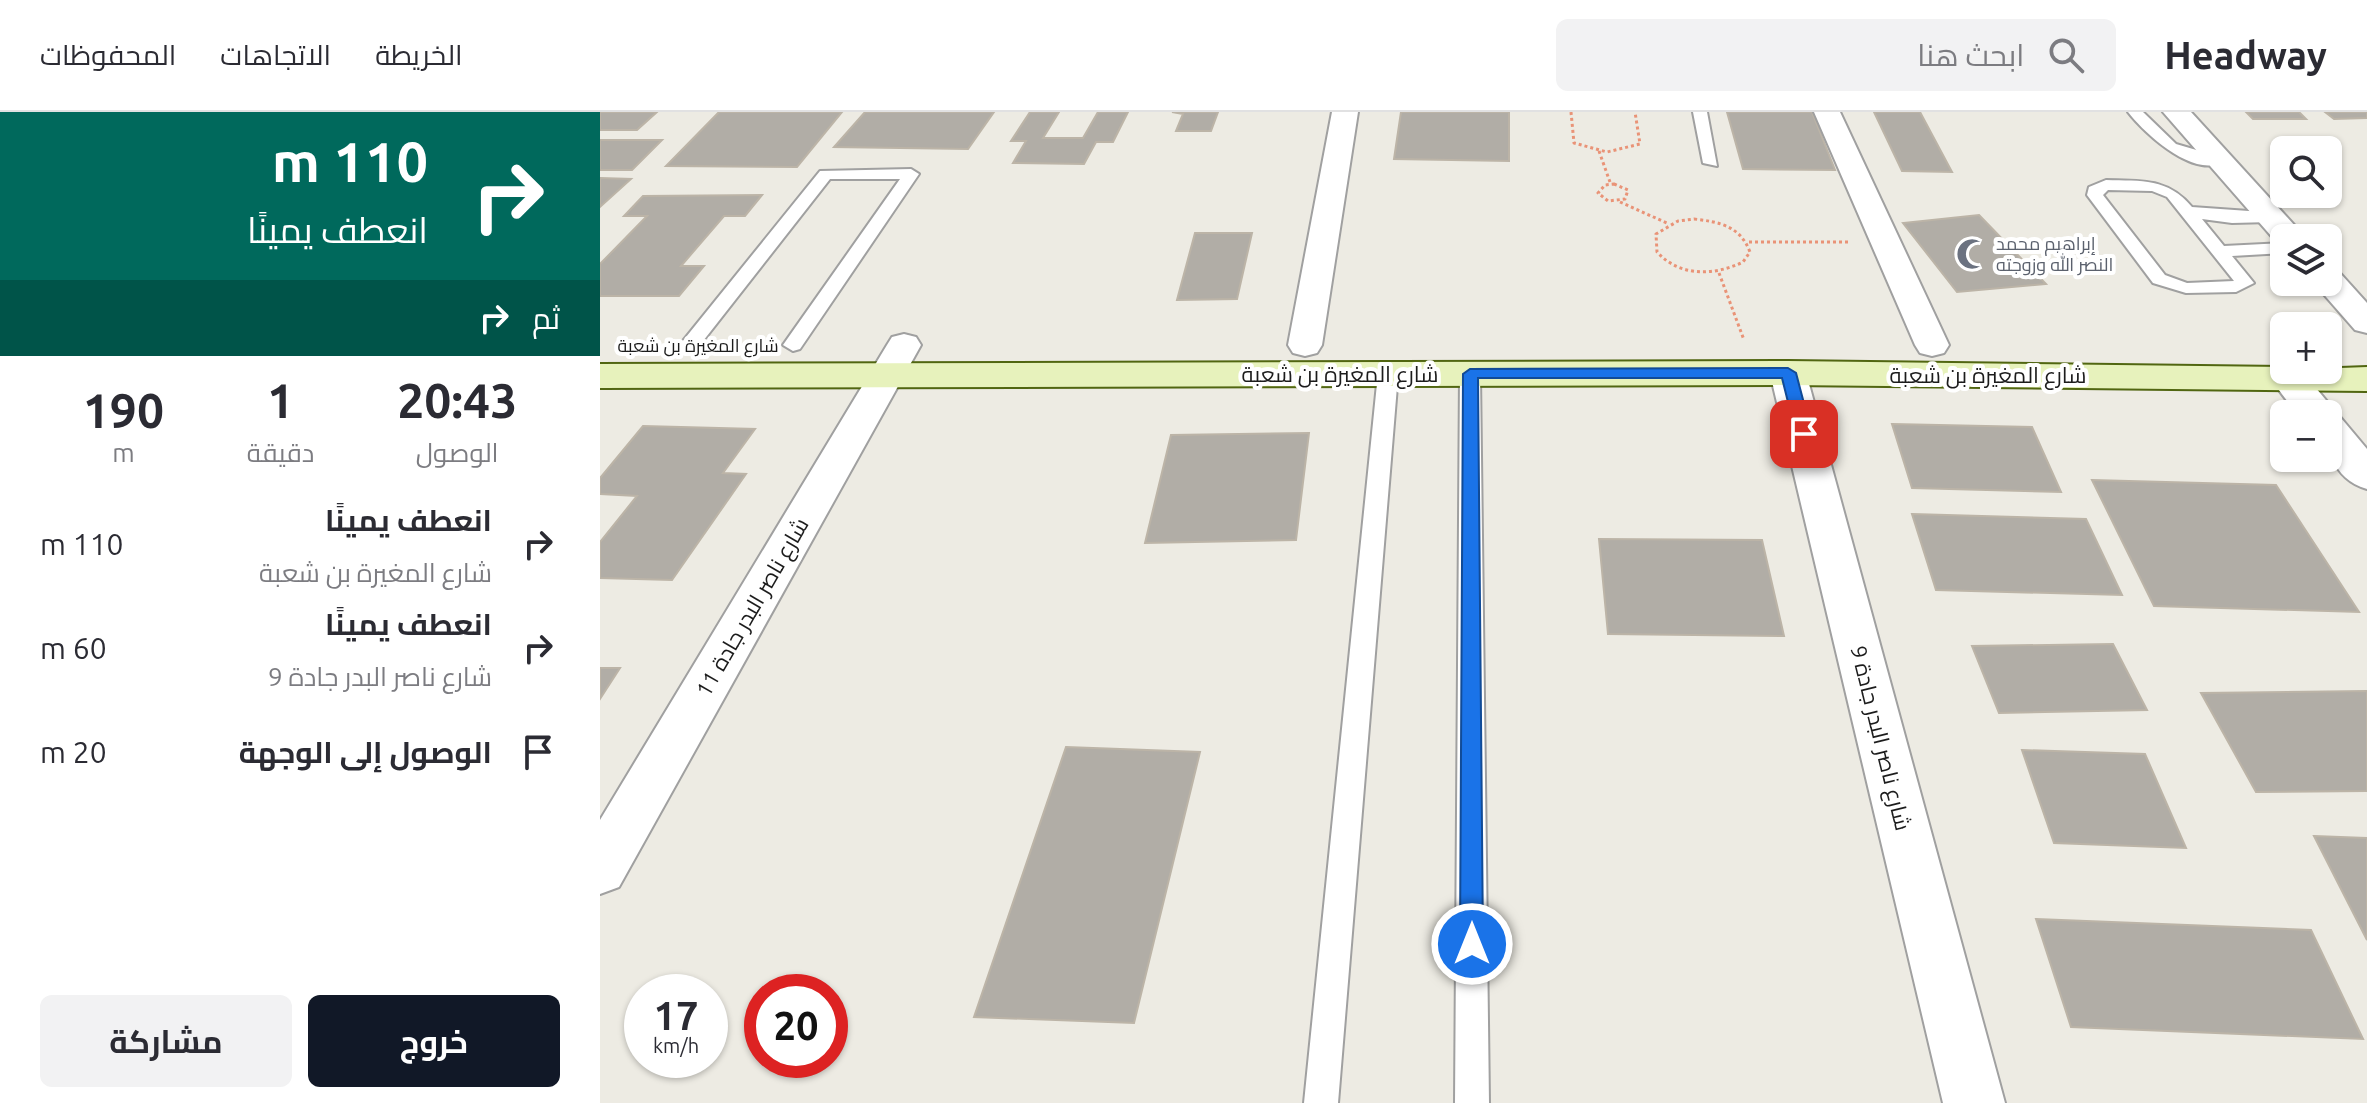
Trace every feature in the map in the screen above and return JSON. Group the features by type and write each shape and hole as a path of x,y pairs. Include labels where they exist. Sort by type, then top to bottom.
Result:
{"main road":[{"name":"شارع المغيرة بن شعبة","path":"600,347 793,345 896,360 1388,374 1788,373 2270,363"},
{"name":"شارع المغيرة بن شعبة","path":"600,376 896,360 1305,345 1932,345 2270,362"},
{"path":"2342,349 2367,350"},
{"name":"شارع المغيرة بن شعبة","path":"2342,374 2367,379"}],"street":[{"path":"1305,345 1345,112"},
{"path":"1827,112 1932,345"},
{"path":"2176,112 2277,224"},
{"path":"2342,295 2367,323"},
{"name":"شارع ناصر البدر جادة 11","path":"600,869 896,360"},
{"name":"شارع ناصر البدر جادة 9","path":"1788,373 1974,1103"},
{"path":"2342,444 2367,475"}],"lane":[{"path":"1700,112 1711,163"},
{"path":"2135,112 2171,149 2189,156 2219,159"},
{"path":"689,346 826,174 911,174 793,345"},
{"path":"2106,185 2155,186 2173,194 2221,251 2245,283 2236,287 2186,288 2159,279 2095,190 2106,185"},
{"path":"2190,212 2270,226"},
{"path":"2221,251 2270,249"},
{"path":"1321,1103 1388,374"},
{"path":"1470,374 1472,1103"}],"path":[{"path":"1571,112 1574,143 1599,151 1633,149 1640,144 1635,112"},
{"path":"1599,151 1611,185"},
{"path":"1611,185 1628,190 1625,199 1617,201 1608,201 1598,193 1599,188 1611,185"},
{"path":"1617,201 1670,224"},
{"path":"1694,219 1712,221 1741,233 1749,242 1751,252 1746,261 1719,273 1683,270 1657,254 1653,244 1656,234 1670,224 1694,219"},
{"path":"1749,242 1887,242"},
{"path":"1719,273 1746,345"}],"building":[{"path":"600,112 657,112 637,130 600,130"},
{"path":"719,112 842,112 797,167 666,166"},
{"path":"865,112 994,112 968,149 834,147"},
{"path":"1030,112 1059,112 1043,138 1083,138 1098,112 1128,112 1113,142 1096,142 1084,164 1013,163 1026,141 1011,141"},
{"path":"1172,112 1218,112 1211,131 1176,131 1183,114"},
{"path":"1401,112 1509,112 1509,161 1394,159"},
{"path":"1727,112 1812,112 1835,170 1743,169"},
{"path":"1874,112 1920,112 1952,172 1902,171"},
{"path":"2246,112 2299,112 2306,119 2253,119"},
{"path":"2325,112 2367,112 2367,118 2334,119"},
{"path":"600,140 662,140 632,170 600,170"},
{"path":"600,178 631,179 600,207"},
{"path":"762,195 745,216 724,216 681,266 704,266 679,296 600,296 600,264 647,216 624,216 643,196"},
{"name":"إبراهيم محمد النصر الله وزوجته","path":"1979,215 2046,284 1957,292 1903,223"},
{"path":"1195,233 1252,233 1237,299 1177,300"},
{"path":"1892,424 2032,427 2061,492 1912,488"},
{"path":"643,426 755,429 723,473 746,474 672,580 600,578 600,542 637,496 600,494 600,478"},
{"path":"1309,433 1296,540 1145,543 1171,435"},
{"path":"2092,480 2276,485 2359,612 2154,606"},
{"path":"1912,514 2086,519 2122,595 1936,590"},
{"path":"1599,539 1762,540 1784,636 1608,634"},
{"path":"2113,644 2147,710 1999,713 1972,646"},
{"path":"600,668 620,668 600,699"},
{"path":"2367,691 2367,791 2256,792 2201,693"},
{"path":"1066,747 1200,752 1134,1023 974,1017"},
{"path":"2022,750 2145,754 2186,848 2054,843"},
{"path":"2314,836 2367,838 2367,940"},
{"path":"2036,919 2311,930 2363,1039 2071,1027"}],"place":[{"name":"إبراهيم محمد النصر الله وزوجته","path":"1972,254"}],"route":[{"path":"1472,944 1470,374 1788,373 1804,434"}]}
